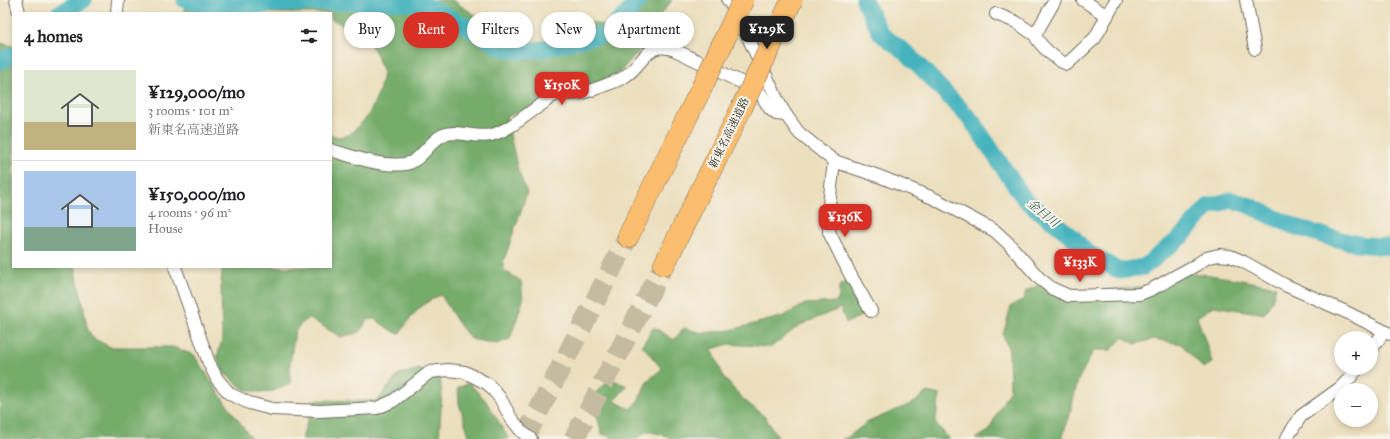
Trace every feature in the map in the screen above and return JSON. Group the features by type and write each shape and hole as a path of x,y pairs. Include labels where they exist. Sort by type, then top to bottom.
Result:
{"highway":[{"path":"628,237 743,0"},
{"name":"新東名高速道路","path":"664,265 742,107 792,0"}],"street":[{"path":"16,0 19,12"},
{"path":"728,0 737,14 786,115 800,133 834,161 881,177 933,198 995,231 1008,243 1040,279 1053,289 1069,296 1140,294 1152,289 1206,258 1219,255 1230,256 1244,262 1285,285 1346,312 1387,333 1378,343"},
{"path":"1035,35 1055,0"},
{"path":"1083,0 1107,16"},
{"path":"996,14 1016,22 1035,35 1038,41 1061,62 1067,64 1095,38 1116,0"},
{"path":"1246,0 1255,49"},
{"path":"332,150 389,165 407,164 419,157 443,135 455,133 484,136 491,135 502,131 555,95 582,93 624,77 641,62 649,51 658,47 667,47 675,50 759,91 770,109 776,114 786,115"},
{"path":"834,161 829,205 829,232 851,276 871,311"},
{"path":"175,268 209,363 217,379 230,394 249,403 272,408 320,411 377,408 393,401 430,372 448,370 465,372 488,384 500,398 511,418 522,432 531,439"},
{"path":"1286,439 1301,416 1340,388 1352,375"}],"green space":[{"path":"198,0 452,0 470,12 467,12 467,48 511,48 517,57 528,60 541,45 541,48 596,48 596,24 604,26 604,48 645,48 638,52 618,74 506,117 518,170 527,193 503,263 503,270 521,281 523,300 510,339 497,344 471,339 459,324 441,295 433,298 422,306 399,334 375,319 367,320 360,332 341,337 309,318 295,331 290,365 290,384 273,391 260,392 245,390 224,373 217,357 222,339 221,268 332,268 332,135 338,137 349,135 368,116 379,92 383,73 376,53 373,48 395,48 395,12 344,12 344,26 332,20 332,12 185,12 184,9"},
{"path":"634,0 672,0 663,12 622,12"},
{"path":"0,43 12,46 12,268 76,268 76,275 87,328 93,338 110,347 173,347 194,355 222,398 252,439 0,439"},
{"path":"1177,272 1202,274 1276,287 1272,301 1264,314 1214,306 1197,317 1212,363 1203,368 1181,344 1154,339 1135,344 1123,337 1111,350 1094,350 1078,380 1069,418 1061,439 975,439 989,431 1010,390 1009,350 1003,335 1011,306 1024,300 1026,291 1044,283 1057,296 1147,286"},
{"path":"849,280 868,313 846,323 841,308 800,325 771,347 729,344 712,349 724,378 744,400 765,417 779,439 670,439 667,436 647,431 636,439 618,439 602,434 597,416 594,394 611,379 627,386 614,401 630,409 639,400 647,381 662,369 642,345 654,327 674,340 684,328 702,333 731,330 784,316 805,304 837,302 839,296 839,286"},
{"path":"421,369 440,379 442,393 439,439 302,439 313,400 377,401 399,374"},
{"path":"469,383 486,401 509,439 470,439 459,403 458,388"},
{"path":"927,392 940,395 935,423 950,439 842,439 847,438 866,423 915,402"}],"waterway":[{"name":"金目川","path":"61,12 84,0"},
{"name":"金目川","path":"185,0 242,7 274,4 388,1 427,6 466,26 500,47 517,51 543,49 608,33 640,0"},
{"name":"金目川","path":"864,0 881,34 909,55 972,121 1025,200 1073,237 1084,250 1119,271 1144,267 1181,237 1209,206 1232,200 1248,205 1293,226 1325,236 1358,244 1390,247"},
{"name":"金目川","path":"0,61 12,55"}],"tunnel":[{"path":"524,439 628,237"},
{"path":"574,439 664,265"}]}
